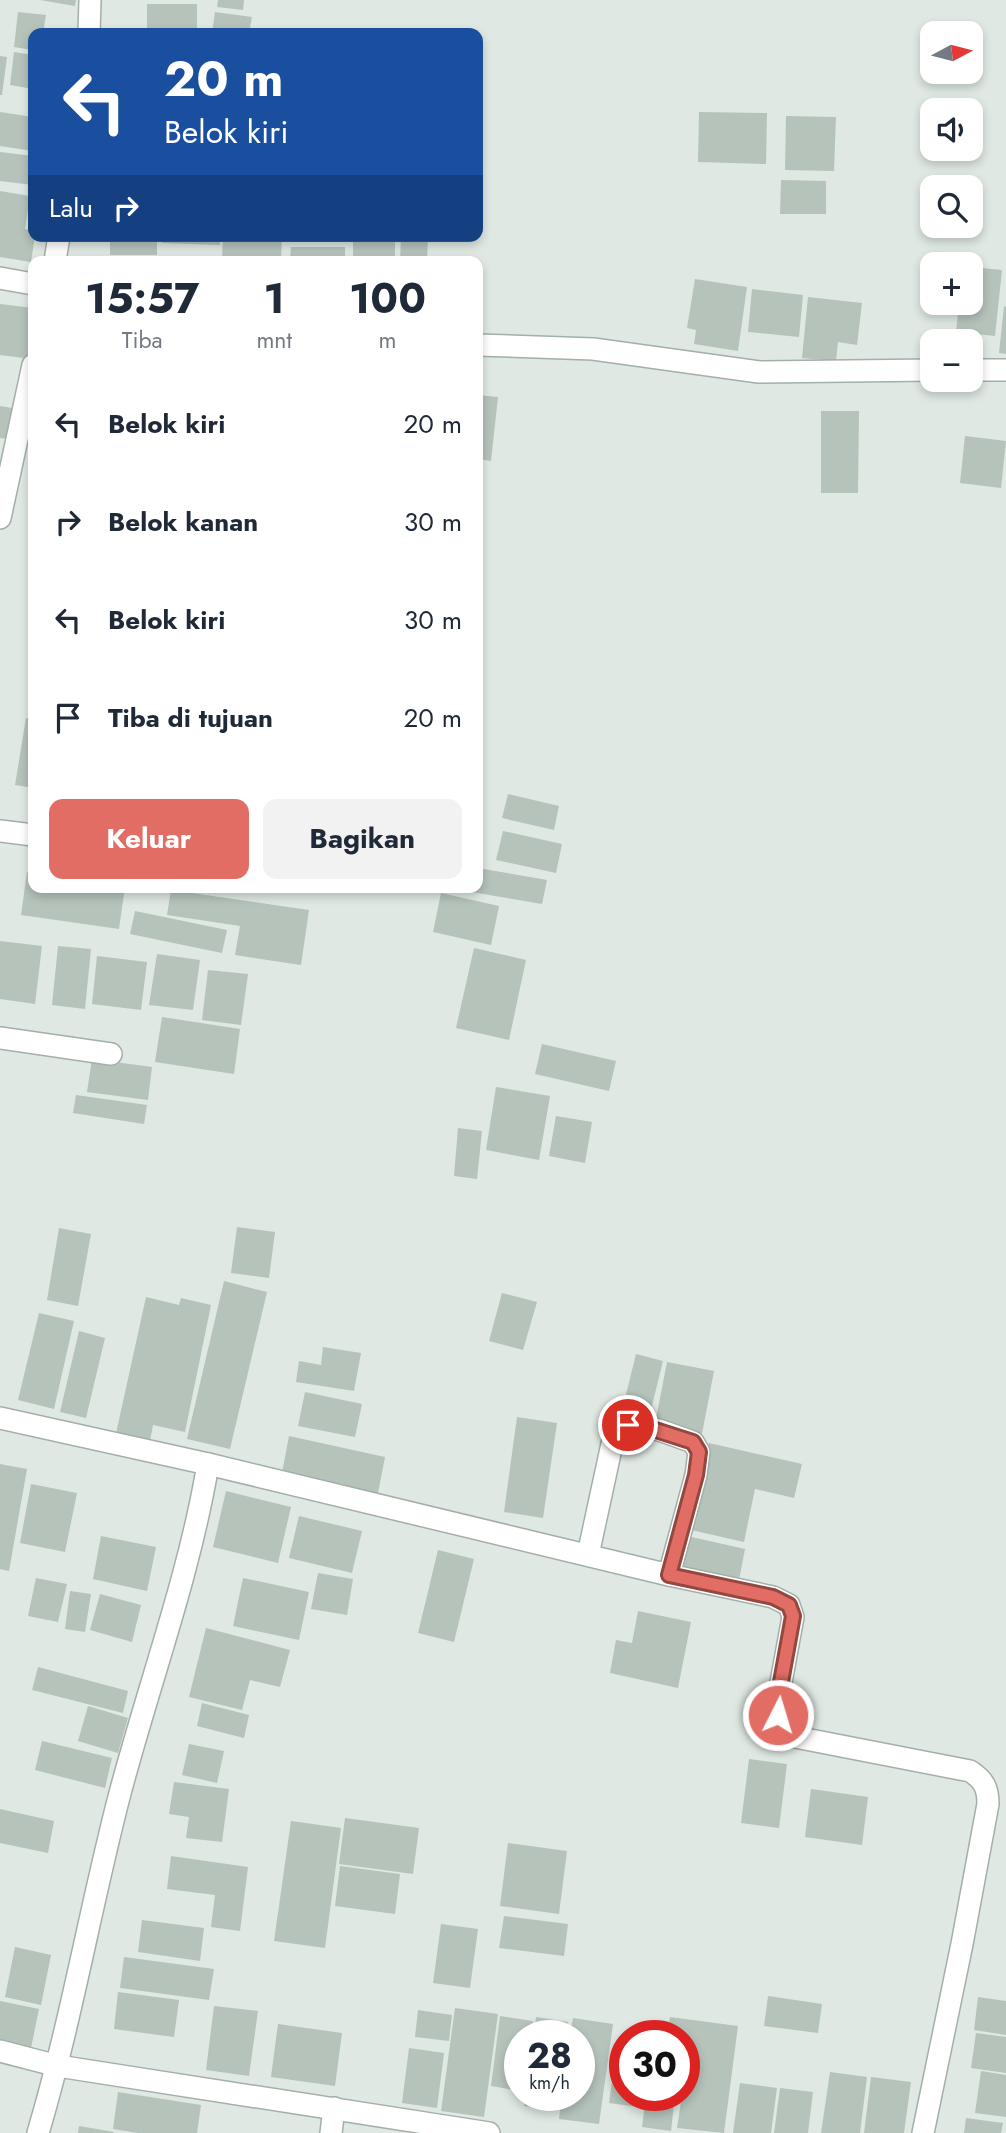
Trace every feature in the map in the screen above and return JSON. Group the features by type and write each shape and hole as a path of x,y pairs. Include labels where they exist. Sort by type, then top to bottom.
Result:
{"street":[{"path":"89,28 90,0"},
{"path":"0,278 28,283"},
{"path":"483,345 593,349 759,372 920,370"},
{"path":"983,370 1006,370"},
{"path":"0,518 28,388"},
{"path":"0,831 28,834"},
{"path":"0,1038 111,1054"},
{"path":"0,1418 208,1464 669,1575 773,1597 789,1605 793,1616 779,1693 778,1715 790,1736 970,1771 986,1785 988,1804 923,2133"},
{"path":"587,1555 617,1430 628,1425 640,1425 693,1442 699,1452 696,1475 669,1575"},
{"path":"38,2133 58,2066 119,1797 190,1552 208,1464"},
{"path":"0,2051 58,2066 489,2133"},
{"path":"331,2133 334,2108"}],"building":[{"path":"40,0 76,0 75,6"},
{"path":"218,0 244,0 243,10 217,7"},
{"path":"147,4 197,4 197,28 147,28"},
{"path":"18,12 46,15 44,28 28,28 28,49 14,47"},
{"path":"215,12 252,17 250,28 213,28"},
{"path":"14,52 28,54 28,88 10,85"},
{"path":"0,56 7,57 2,95 0,95"},
{"path":"0,112 28,116 28,150 0,146"},
{"path":"699,112 767,113 766,164 698,162"},
{"path":"786,116 836,117 834,171 785,170"},
{"path":"0,152 28,155 28,184 0,181"},
{"path":"781,180 826,181 826,214 780,214"},
{"path":"0,191 28,196 25,229 28,229 28,242 34,242 32,256 28,256 28,262 0,257"},
{"path":"110,242 157,242 157,255 110,255"},
{"path":"220,242 220,245 162,243"},
{"path":"223,242 282,242 281,256 222,256"},
{"path":"353,242 395,242 395,256 353,256"},
{"path":"401,242 428,242 427,256 400,256"},
{"path":"291,247 345,247 345,256 290,256"},
{"path":"983,268 1002,270 995,336 983,335 983,329 956,329 958,315 983,315"},
{"path":"695,279 747,287 738,351 694,344 696,330 687,328"},
{"path":"752,289 803,295 799,337 748,332"},
{"path":"808,297 862,303 857,345 838,342 836,361 802,358"},
{"path":"0,304 28,307 28,359 0,355"},
{"path":"1004,306 1006,307 1006,354 999,353"},
{"path":"483,396 498,397 491,461 483,460"},
{"path":"0,406 12,408 9,439 0,438"},
{"path":"821,411 859,411 858,493 821,493"},
{"path":"965,436 1006,441 1001,488 960,483"},
{"path":"26,718 28,718 28,787 15,785"},
{"path":"508,794 559,806 554,830 502,818"},
{"path":"503,831 562,844 556,873 496,860"},
{"path":"483,869 547,880 542,904 477,893 483,893"},
{"path":"27,872 28,893 124,893 119,929 21,915"},
{"path":"171,893 192,893 309,910 301,965 235,955 240,926 167,915"},
{"path":"441,893 499,906 491,945 433,932"},
{"path":"135,911 227,930 222,953 130,934"},
{"path":"0,941 42,946 35,1004 0,999"},
{"path":"58,946 91,949 85,1009 52,1005"},
{"path":"474,948 526,960 509,1040 456,1028"},
{"path":"157,954 200,960 193,1010 149,1005"},
{"path":"97,956 147,962 141,1010 92,1004"},
{"path":"208,970 248,974 241,1025 202,1020"},
{"path":"162,1017 240,1029 234,1074 155,1062"},
{"path":"542,1044 616,1061 609,1091 535,1074"},
{"path":"92,1059 152,1067 148,1100 87,1092"},
{"path":"496,1087 550,1096 539,1160 486,1150"},
{"path":"76,1095 147,1105 144,1124 73,1113"},
{"path":"556,1116 592,1122 585,1163 549,1156"},
{"path":"458,1128 482,1131 477,1179 454,1176"},
{"path":"237,1227 275,1232 269,1278 231,1273"},
{"path":"59,1228 91,1234 78,1306 47,1300"},
{"path":"224,1281 267,1292 230,1449 187,1439"},
{"path":"502,1293 537,1302 523,1350 489,1341"},
{"path":"146,1297 179,1305 181,1298 211,1305 185,1432 153,1425 149,1446 115,1438"},
{"path":"39,1313 74,1321 54,1409 18,1400"},
{"path":"79,1331 105,1338 86,1418 60,1412"},
{"path":"323,1347 361,1353 354,1391 296,1382 299,1361 321,1365"},
{"path":"636,1354 663,1361 648,1422 621,1415"},
{"path":"667,1362 714,1371 701,1439 654,1429"},
{"path":"305,1392 362,1404 355,1437 298,1426"},
{"path":"517,1417 557,1423 543,1518 504,1512"},
{"path":"289,1436 385,1457 378,1493 282,1473"},
{"path":"709,1443 802,1464 794,1498 755,1489 744,1542 691,1530"},
{"path":"0,1464 27,1469 9,1571 0,1569"},
{"path":"31,1484 77,1493 65,1552 20,1543"},
{"path":"226,1491 291,1507 278,1563 213,1547"},
{"path":"299,1516 362,1531 352,1573 289,1558"},
{"path":"101,1536 156,1547 147,1591 93,1579"},
{"path":"687,1536 745,1549 739,1580 680,1568"},
{"path":"438,1550 474,1559 454,1642 418,1633"},
{"path":"318,1573 353,1579 347,1615 311,1609"},
{"path":"36,1578 67,1584 58,1622 28,1616"},
{"path":"243,1578 309,1592 299,1640 233,1626"},
{"path":"70,1591 91,1594 85,1632 65,1629"},
{"path":"100,1594 141,1605 132,1642 90,1630"},
{"path":"638,1611 691,1622 678,1688 610,1673 616,1640 632,1643"},
{"path":"206,1628 290,1650 280,1687 250,1680 242,1710 189,1697"},
{"path":"38,1667 128,1691 123,1713 32,1690"},
{"path":"202,1703 249,1715 244,1738 197,1726"},
{"path":"88,1706 128,1718 118,1753 78,1741"},
{"path":"42,1741 112,1758 105,1788 35,1770"},
{"path":"189,1744 224,1751 217,1783 182,1775"},
{"path":"749,1759 787,1764 779,1828 741,1823"},
{"path":"174,1782 229,1789 222,1842 186,1838 189,1817 169,1814"},
{"path":"811,1789 868,1797 862,1845 805,1837"},
{"path":"0,1809 54,1821 48,1853 0,1843"},
{"path":"345,1818 419,1828 413,1874 339,1864"},
{"path":"291,1821 341,1828 325,1948 274,1941"},
{"path":"508,1843 567,1851 559,1914 500,1906"},
{"path":"171,1856 248,1867 240,1931 211,1927 215,1895 167,1889"},
{"path":"340,1866 400,1874 395,1914 335,1906"},
{"path":"504,1916 568,1924 564,1956 499,1948"},
{"path":"142,1920 204,1928 200,1961 138,1952"},
{"path":"441,1924 478,1929 470,1988 433,1983"},
{"path":"15,1947 51,1955 41,2005 5,1997"},
{"path":"124,1957 214,1969 209,2000 120,1988"},
{"path":"118,1992 179,2000 174,2037 114,2029"},
{"path":"768,1996 822,2004 818,2033 764,2026"},
{"path":"978,1997 1006,2001 1006,2035 974,2030"},
{"path":"0,2001 39,2009 31,2048 0,2041"},
{"path":"214,2006 258,2011 249,2076 206,2070"},
{"path":"455,2008 498,2014 484,2117 441,2111"},
{"path":"418,2010 452,2015 449,2041 415,2037"},
{"path":"500,2016 526,2020 504,2020 504,2088 491,2086"},
{"path":"670,2017 693,2020 670,2020"},
{"path":"595,2021 609,2023 609,2053 599,2124 559,2119 560,2111 595,2111"},
{"path":"700,2021 738,2026 724,2133 677,2128 680,2111 700,2111"},
{"path":"278,2024 342,2033 335,2086 271,2077"},
{"path":"976,2033 1006,2037 1006,2073 971,2068"},
{"path":"409,2048 444,2053 437,2108 402,2103"},
{"path":"981,2071 1006,2075 1006,2117 975,2113"},
{"path":"830,2072 867,2077 860,2133 821,2133"},
{"path":"871,2077 911,2082 904,2133 864,2133"},
{"path":"740,2083 777,2088 771,2133 733,2133"},
{"path":"780,2088 813,2092 808,2133 774,2133"},
{"path":"118,2092 201,2105 197,2133 138,2133 113,2129"},
{"path":"644,2111 673,2111 671,2131 642,2127"},
{"path":"966,2118 1003,2123 1001,2133 964,2133"},
{"path":"79,2126 114,2132 78,2133"}],"route":[{"path":"628,1425 640,1425 693,1442 699,1452 696,1475 669,1575 773,1597 789,1605 793,1616 792,1629 779,1693 778,1715"}]}
